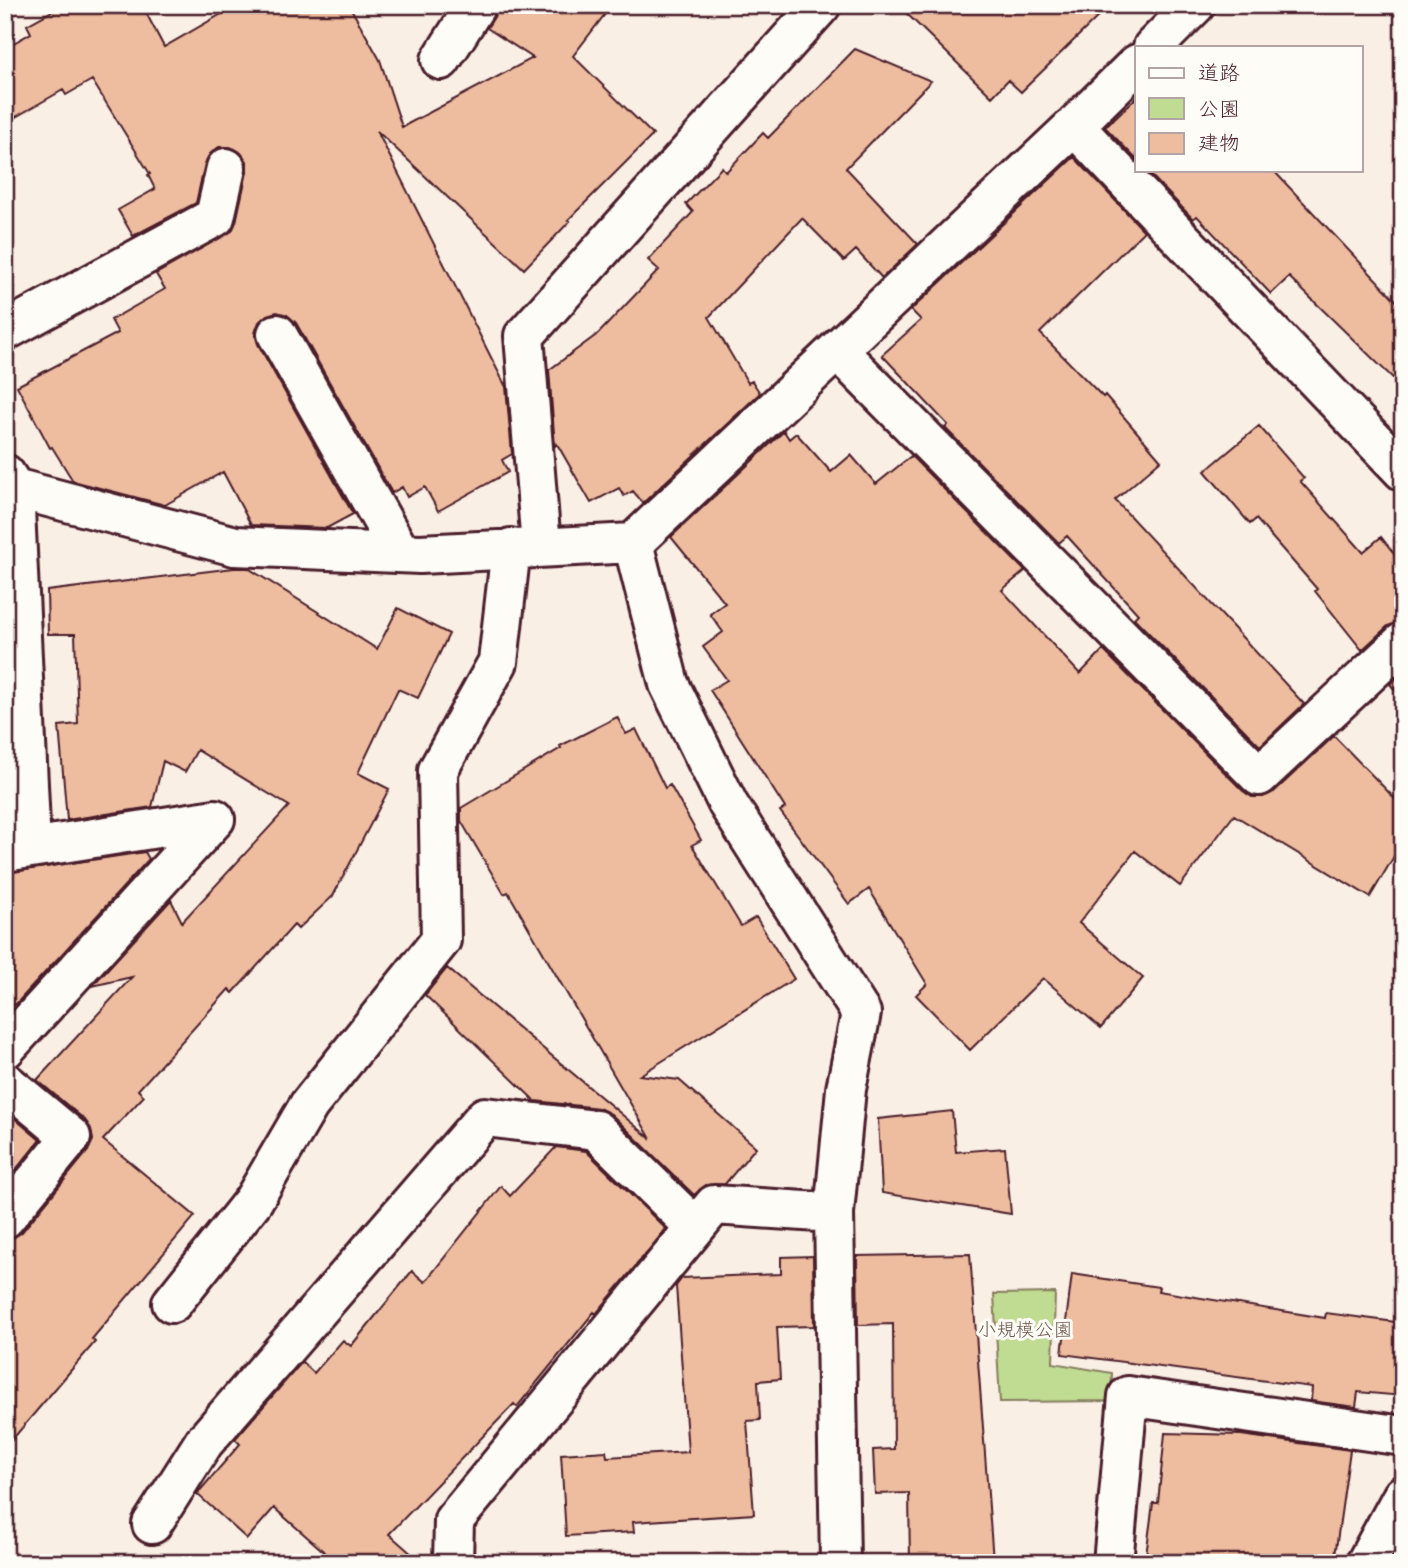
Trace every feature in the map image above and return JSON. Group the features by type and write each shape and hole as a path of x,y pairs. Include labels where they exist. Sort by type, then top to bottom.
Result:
{"street":[{"path":"441,60 476,5"},
{"path":"172,1303 253,1201 309,1105 441,940 438,770 498,662 526,547 524,336 821,5"},
{"path":"1154,46 1195,5"},
{"path":"5,1049 215,819 18,850 10,481 235,546 420,554 633,542 1135,66"},
{"path":"1074,126 1403,471"},
{"path":"5,331 215,217 226,168"},
{"path":"277,334 400,552"},
{"path":"837,350 1259,776 1403,642"},
{"path":"633,542 669,684 729,804 861,1013 846,1089 834,1213 840,1563"},
{"path":"5,1082 71,1137 5,1218"},
{"path":"152,1524 204,1442 485,1117 596,1130 695,1227"},
{"path":"453,1563 454,1520 714,1205 834,1213"},
{"path":"1113,1563 1128,1396 1403,1436"},
{"path":"1366,1563 1403,1495"}],"green space":[{"name":"小規模公園","path":"1055,1293 1053,1363 1112,1373 1111,1401 1000,1402 994,1294"}],"building":[{"path":"63,5 142,5 164,47 237,5 349,5 380,60 402,127 533,58 487,28 498,5 612,5 573,56 653,135 568,220 570,221 524,269 377,131 506,387 512,454 502,460 508,472 438,511 425,487 407,497 402,487 392,493 296,323 287,315 277,312 267,315 259,322 255,333 258,344 353,514 327,528 251,525 223,472 165,505 73,481 52,447 50,448 17,386 118,333 111,320 165,289 156,274 232,231 247,172 247,161 240,152 230,147 219,147 210,154 205,163 196,203 133,236 118,210 155,189 148,175 150,174 92,80 66,95 63,90 5,123 5,48 31,33 27,25"},
{"path":"898,5 1110,5 1021,92 1008,80 992,97"},
{"path":"855,49 931,81 846,168 918,244 882,278 856,250 844,261 802,218 709,317 748,383 752,381 760,393 643,503 633,491 624,496 619,488 591,503 557,444 555,446 549,370 599,333 659,270 648,260 693,212 686,204 722,167 726,172 763,133 768,138"},
{"path":"1135,99 1135,158 1105,127"},
{"path":"1074,157 1144,231 1040,333 1103,397 1105,395 1161,460 1115,500 1304,704 1260,746 1134,618 1138,614 1067,536 1059,543 945,428 948,425 882,355 921,320 911,310"},
{"path":"1148,172 1275,172 1403,308 1403,388 1289,277 1271,294 1197,216 1193,219"},
{"path":"1259,426 1304,478 1300,481 1363,552 1381,537 1403,565 1403,621 1388,626 1362,650 1315,591 1317,589 1256,519 1250,524 1205,471"},
{"path":"784,431 789,439 796,433 831,472 851,455 876,484 911,456 1025,571 1002,590 1080,674 1103,650 1252,797 1263,797 1274,792 1334,736 1403,807 1403,841 1370,897 1234,815 1180,886 1135,851 1079,923 1143,978 1101,1028 1043,978 970,1050 916,995 927,984 869,889 849,904 780,811 785,808 710,690 727,680 703,647 723,632 710,614 725,603 671,537"},
{"path":"248,568 377,649 398,608 449,634 418,698 398,689 358,773 389,789 333,896 298,929 294,925 233,993 229,989 138,1090 144,1096 103,1140 195,1216 92,1339 95,1342 5,1448 5,1239 13,1238 22,1232 88,1151 93,1140 91,1129 85,1120 37,1080 132,977 92,986 171,900 182,922 289,806 197,750 185,772 163,761 152,807 67,820 59,726 78,724 75,634 48,634 47,591"},
{"path":"1403,672 1403,700 1390,684"},
{"path":"617,717 626,734 636,729 665,788 670,785 701,840 692,845 741,926 756,917 794,979 640,1075 679,1080 756,1147 725,1184 706,1185 694,1195 611,1114 599,1108 535,1101 425,995 447,968 651,1139 508,892 504,894 461,821 461,808 561,748 560,746"},
{"path":"145,852 149,859 16,1004 5,1007 5,873"},
{"path":"952,1111 956,1152 1005,1148 1011,1214 882,1193 878,1119"},
{"path":"7,1112 40,1140 5,1183 5,1115"},
{"path":"556,1147 586,1151 666,1229 517,1407 514,1404 389,1534 422,1563 337,1563 274,1508 247,1539 197,1494 240,1444 235,1439 302,1362 314,1373 343,1340 351,1346 412,1271 425,1282 501,1186 510,1196"},
{"path":"970,1254 993,1561 910,1562 909,1493 875,1494 873,1450 894,1449 893,1324 858,1325 857,1256"},
{"path":"813,1256 814,1326 777,1327 780,1379 758,1381 760,1420 747,1421 754,1514 633,1522 634,1532 566,1536 561,1454 606,1451 607,1457 688,1452 676,1286 682,1278 781,1274 781,1257"},
{"path":"1072,1274 1325,1318 1326,1313 1403,1323 1403,1396 1358,1392 1356,1407 1311,1401 1312,1387 1062,1354"},
{"path":"1165,1433 1241,1435 1350,1450 1334,1563 1145,1563 1153,1503 1158,1503"}]}
